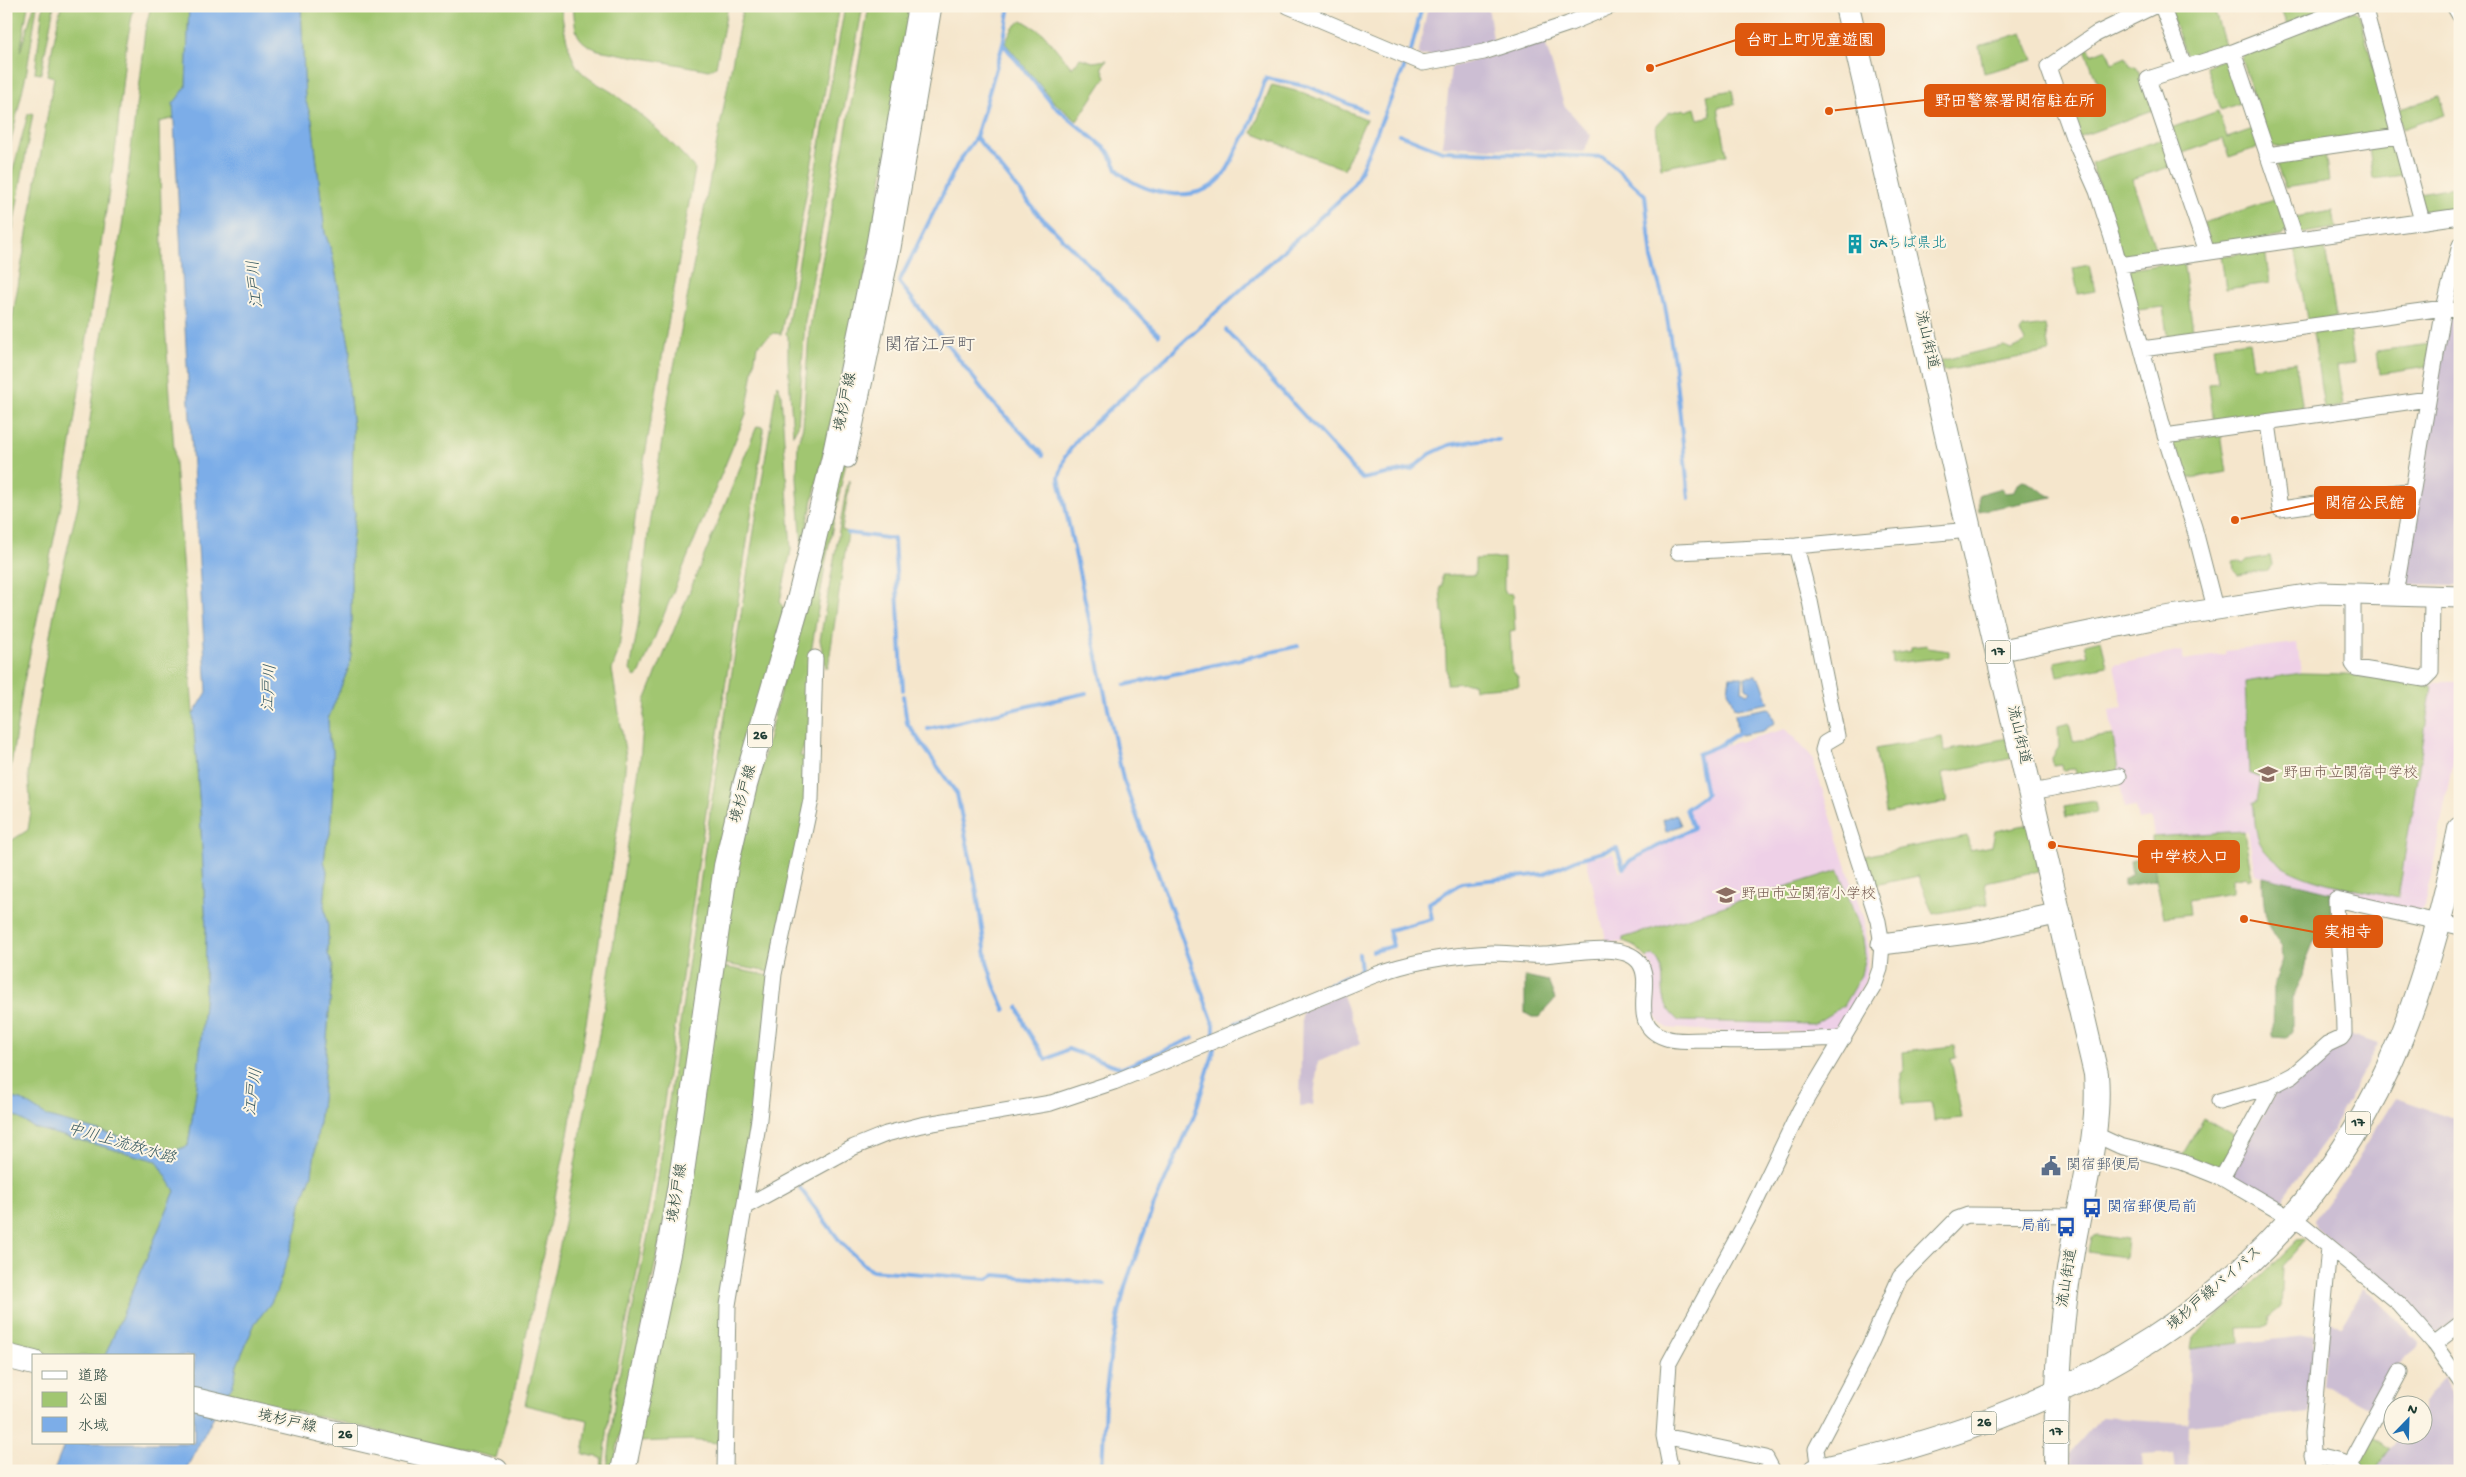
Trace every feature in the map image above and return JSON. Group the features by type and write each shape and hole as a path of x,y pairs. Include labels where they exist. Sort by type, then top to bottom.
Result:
{"main road":[{"name":"境杉戸線","path":"623,1471 670,1244 726,866 746,784 799,600 834,462 878,247 920,6"},
{"name":"流山街道","path":"1847,6 2096,1074 2098,1096 2094,1134 2078,1216 2059,1343 2056,1471"},
{"name":"境杉戸線バイパス","path":"1817,1470 1976,1426 2057,1393 2122,1360 2184,1319 2248,1264 2290,1219 2342,1149 2376,1092 2449,925 2460,829"},
{"path":"6,1356 32,1362"},
{"name":"境杉戸線","path":"195,1400 496,1471"}],"street":[{"path":"848,460 890,264 934,6"},
{"path":"1288,6 1400,55 1423,63 1484,52 1568,24 1612,6"},
{"path":"2154,6 2096,34 2048,67 2073,137 2097,191 2120,265 2165,436 2194,527 2215,608"},
{"path":"2162,6 2185,68"},
{"path":"2207,252 2148,79 2233,52 2351,6"},
{"path":"2364,6 2422,221"},
{"path":"2454,6 2460,16"},
{"path":"2233,52 2296,239"},
{"path":"2267,155 2398,136"},
{"path":"2120,265 2460,216"},
{"path":"2395,594 2444,308 2460,245"},
{"path":"2142,349 2444,308 2460,311"},
{"path":"2165,436 2428,399"},
{"path":"2268,423 2280,509 2412,490"},
{"path":"1678,552 1796,546 1970,530"},
{"path":"1670,1471 1664,1436 1669,1363 1748,1220 1800,1110 1874,986 1880,969 1882,944 1878,921 1823,750 1825,743 1837,736 1814,618 1796,546"},
{"path":"2353,592 2353,664 2356,668 2424,680 2431,672 2432,598"},
{"path":"1998,651 2152,618 2320,593 2353,592 2432,598 2460,597"},
{"path":"725,1471 728,1305 759,1119 774,974 811,800 815,658"},
{"path":"2031,792 2119,776"},
{"path":"2219,1101 2272,1086 2293,1075 2328,1044 2341,1038 2344,1034 2344,1001 2337,937 2336,899 2449,925"},
{"path":"1882,944 1975,932 2060,913"},
{"path":"746,1206 854,1147 886,1134 921,1125 1051,1103 1114,1082 1392,968 1490,954 1534,956 1599,950 1622,952 1639,962 1644,973 1644,1015 1651,1029 1665,1038 1758,1042 1844,1038"},
{"path":"2222,1178 2272,1086"},
{"path":"2094,1134 2120,1146 2182,1162 2222,1178 2304,1226 2398,1303 2434,1344 2460,1382"},
{"path":"1817,1470 1816,1449 1862,1362 1900,1277 1957,1219 1968,1215 2078,1216"},
{"path":"2314,1471 2312,1454 2330,1247"},
{"path":"2434,1344 2460,1324"},
{"path":"2312,1454 2341,1462 2352,1469 2400,1372"},
{"path":"1664,1436 1766,1458 1773,1471"}],"shaded area":[{"path":"1428,6 1488,6 1494,46 1469,53 1418,56"},
{"path":"1545,42 1564,105 1591,136 1584,152 1442,146 1451,67"},
{"path":"2452,315 2460,317 2460,585 2407,584 2403,580 2447,319"},
{"name":"野田市立関宿中学校","path":"2297,643 2301,673 2346,674 2432,686 2436,682 2460,682 2460,720 2454,754 2431,877 2423,908 2418,912 2255,874 2248,831 2154,837 2151,818 2138,820 2135,806 2124,808 2109,710 2123,708 2114,665 2181,651 2184,661 2225,654 2225,651"},
{"name":"野田市立関宿小学校","path":"1786,729 1812,757 1863,918 1869,951 1865,981 1844,1021 1832,1029 1758,1034 1667,1028 1659,1022 1654,1014 1653,969 1645,955 1636,947 1623,942 1607,943 1586,858 1613,854 1620,872 1632,861 1695,829 1687,809 1707,795 1700,755 1719,747"},
{"path":"1342,993 1361,1043 1318,1062 1313,1105 1300,1106 1302,1011"},
{"path":"2349,1034 2378,1044 2331,1132 2280,1202 2273,1202 2232,1178 2230,1172 2276,1092"},
{"path":"2395,1098 2460,1120 2460,1317 2438,1333 2432,1332 2315,1226 2314,1220 2352,1169"},
{"path":"2363,1288 2392,1314 2419,1343 2418,1348 2399,1364 2373,1411 2322,1384 2328,1319 2342,1327"},
{"path":"2315,1335 2309,1412 2189,1425 2188,1471 2175,1471 2173,1453 2142,1455 2143,1471 2071,1469 2070,1453 2101,1417 2188,1423 2190,1349"},
{"path":"2444,1376 2460,1405 2460,1471 2375,1471 2394,1444 2434,1444 2434,1394 2430,1394"}],"green space":[{"path":"6,6 28,6 20,52 34,6 37,6 27,70 6,163"},
{"path":"43,6 54,6 41,74 35,73"},
{"path":"61,6 134,6 126,47 116,145 63,496 23,686 6,798 6,355 54,77 47,75"},
{"path":"151,6 189,6 186,88 173,104 175,118 159,122 163,297 200,809 206,928 205,992 197,1085 188,1146 174,1151 48,1117 23,1101 6,1096 6,844 28,830 31,811 28,774 32,735 60,580 78,505 100,348 122,227 145,30"},
{"path":"301,6 561,6 564,30 569,48 579,69 646,119 677,148 695,169 638,495 619,649 612,670 626,757 623,793 568,1135 514,1393 496,1458 225,1395 233,1385 237,1365 255,1323 276,1293 297,1230 301,1203 312,1174 322,1100 333,965 328,954 328,926 324,906 327,871 324,861 326,845 330,834 333,783 333,750 329,741 328,719 349,667 351,654 351,554 355,513 352,499 353,428 348,381 350,350 332,253 325,233 312,120 305,99"},
{"path":"573,6 728,6 716,66 709,70 598,50 584,42 577,33"},
{"path":"743,6 840,6 781,334 774,333 757,346 746,414 640,673 635,677 630,670 638,626 649,526 670,388"},
{"path":"845,6 863,6 805,321 798,426 793,435 788,336 786,334"},
{"path":"869,6 912,6 867,267 802,547 797,478 798,443 803,426 809,332"},
{"path":"2168,6 2213,6 2226,48 2191,59 2187,57"},
{"path":"2280,6 2334,6 2287,25"},
{"path":"2354,11 2359,14 2390,127 2386,132 2276,147 2270,144 2241,58 2244,53"},
{"path":"1022,20 1043,33 1072,68 1080,58 1093,62 1107,60 1102,67 1106,77 1077,121 1053,101 1005,43 1013,28"},
{"path":"2022,33 2033,60 1984,73 1979,46"},
{"path":"2088,47 2092,55 2106,49 2112,63 2126,57 2130,65 2137,68 2153,110 2079,137 2070,110 2103,99 2085,49"},
{"path":"2225,59 2231,62 2243,102 2221,110 2206,66"},
{"path":"1272,85 1304,93 1366,119 1344,169 1252,133"},
{"path":"1732,90 1735,104 1718,108 1727,155 1661,168 1656,126 1668,113 1684,109 1686,111 1695,108 1698,119 1711,116 1707,95"},
{"path":"2439,96 2445,114 2402,129 2397,110"},
{"path":"2218,111 2227,138 2253,129 2259,147 2229,157 2223,139 2180,154 2171,128"},
{"path":"33,113 6,268 6,196 28,114"},
{"path":"2163,139 2172,166 2132,179 2157,254 2127,258 2122,254 2091,163"},
{"path":"2390,142 2395,145 2403,175 2373,179 2369,146"},
{"path":"2325,152 2329,181 2285,188 2276,163 2280,158"},
{"path":"2460,186 2460,210 2429,215 2424,212 2419,193"},
{"path":"2276,199 2287,230 2283,236 2215,246 2210,242 2203,223"},
{"path":"2333,211 2336,228 2304,233 2298,230 2294,217"},
{"path":"2324,242 2336,317 2307,321 2295,246"},
{"path":"2265,250 2270,283 2226,289 2221,256"},
{"path":"2183,261 2194,337 2168,341 2163,307 2138,310 2128,274 2131,269"},
{"path":"2089,265 2095,291 2078,294 2073,268"},
{"path":"883,281 826,559 804,697 811,698 808,736 800,756 808,758 805,814 770,972 719,963 728,900"},
{"path":"2045,325 2049,352 1943,371 1940,361 2004,346 2011,349 2025,341 2020,332 2023,328"},
{"path":"2349,327 2354,363 2337,366 2343,406 2324,409 2313,332"},
{"path":"2249,341 2253,367 2296,362 2303,411 2214,424 2209,384 2218,383 2213,346"},
{"path":"2431,344 2427,367 2380,374 2377,351"},
{"path":"777,384 781,393 791,550 780,601 788,620 613,1468 607,1471 616,1390 654,1206 711,806"},
{"path":"757,426 763,427 763,437 701,845 651,1193 634,1288 612,1390 603,1471 601,1471 602,1458 583,1454 588,1420 525,1405 559,1250 604,1008 640,761 645,701"},
{"path":"2221,434 2227,472 2184,479 2173,446 2176,441"},
{"path":"850,480 842,530 848,532 828,668 826,668 820,640 847,485"},
{"path":"2023,481 2053,497 1979,511 1978,497 1980,494 2001,488 2005,493 2014,492 2017,484"},
{"path":"2270,556 2272,565 2268,570 2238,575 2234,571 2233,562 2239,561 2243,564 2247,560"},
{"path":"1504,558 1504,593 1513,594 1515,630 1510,631 1512,670 1518,677 1519,686 1474,689 1473,683 1447,684 1444,613 1442,612 1440,587 1442,587 1442,575 1475,575 1475,559"},
{"path":"2101,640 2107,666 2058,676 2055,662 2088,655 2085,644"},
{"path":"1927,645 1928,648 1949,651 1949,657 1893,663 1892,654 1911,651 1911,647"},
{"path":"2301,673 2346,674 2432,686 2398,898 2342,887 2301,875 2269,856 2258,839 2253,802 2257,801 2261,778 2249,773 2245,682"},
{"path":"2069,723 2073,741 2113,735 2118,771 2077,778 2075,769 2063,770 2062,764 2053,765 2052,758 2059,747 2058,726"},
{"path":"1942,737 1944,751 2008,738 2013,758 1942,773 1947,802 1886,813 1875,749"},
{"path":"2095,801 2097,812 2066,817 2064,806"},
{"path":"2025,825 2029,826 2039,871 1985,882 1988,904 1933,914 1918,876 1874,885 1864,856 1967,836 1970,850 1992,846 1995,831"},
{"path":"2244,831 2252,878 2247,880 2246,876 2232,879 2232,893 2188,900 2190,914 2164,917 2154,870 2152,837"},
{"path":"2153,856 2156,880 2124,886 2124,879 2132,874 2130,861"},
{"path":"1839,870 1863,938 1865,956 1861,975 1843,1006 1814,1024 1679,1021 1666,1004 1662,971 1659,963 1653,955 1647,958 1636,947 1623,942 1623,938"},
{"path":"2263,876 2331,892 2331,913 2314,941 2306,961 2303,976 2292,998 2292,1031 2286,1038 2273,1037 2274,984 2283,960 2282,946 2271,931 2265,914"},
{"path":"719,966 770,976 718,1443 690,1440 636,1442"},
{"path":"1525,976 1548,981 1555,999 1539,1017 1532,1017 1525,1013"},
{"path":"1954,1046 1956,1058 1951,1059 1962,1118 1934,1121 1932,1102 1902,1104 1901,1073 1904,1071 1903,1052"},
{"path":"6,1114 14,1115 34,1128 158,1161 175,1191 106,1354 49,1354 6,1344"},
{"path":"2204,1118 2238,1137 2220,1168 2214,1170 2181,1157"},
{"path":"2097,1235 2127,1240 2125,1257 2088,1252 2091,1237"},
{"path":"2298,1240 2306,1240 2282,1267 2280,1309 2269,1318 2268,1326 2238,1327 2239,1343 2190,1349 2192,1337 2242,1296"},
{"path":"2373,1435 2391,1449 2375,1471 2361,1471 2357,1463"}],"water":[{"path":"189,6 301,6 305,99 312,120 325,233 332,253 350,350 348,381 353,428 352,499 355,513 351,554 351,654 349,667 328,719 329,741 333,750 333,783 330,834 326,845 324,861 327,871 324,906 328,926 328,954 333,965 322,1100 312,1174 301,1203 297,1230 276,1293 255,1323 237,1365 233,1385 225,1395 185,1471 54,1471 65,1444 195,1444 195,1354 106,1354 175,1191 157,1161 34,1128 14,1115 6,1114 6,1096 23,1101 48,1117 163,1149 174,1151 188,1146 197,1085 205,992 206,928 193,715 207,692 173,104 186,87"},
{"path":"1755,676 1761,680 1769,703 1734,708 1728,690 1730,677 1743,677 1742,691 1747,694 1750,691 1746,688 1745,677"},
{"path":"1768,708 1775,723 1763,731 1741,735 1737,732 1735,714"},
{"path":"1676,814 1681,825 1666,832 1663,819"}],"waterway":[{"path":"1010,6 1003,44 976,137 1038,214 1159,335"},
{"path":"1410,55 1422,6"},
{"path":"1003,44 1053,105 1108,151 1121,174 1144,187 1171,194 1198,192 1210,187 1220,179 1247,133 1266,78 1310,87 1365,111"},
{"path":"1214,1037 1214,1025 1123,779 1059,478 1065,457 1079,437 1347,193 1356,181 1407,61"},
{"path":"1399,134 1442,151 1603,157 1645,195 1652,259 1665,305 1674,362 1689,498"},
{"path":"976,137 957,165 899,282 993,403 1043,455"},
{"path":"1226,330 1362,479 1412,469 1430,454 1449,445 1479,440 1499,440"},
{"path":"848,533 894,539 903,690"},
{"path":"1125,685 1298,646"},
{"path":"928,729 1086,693"},
{"path":"903,696 907,723 957,794 976,887 987,962 994,985 1005,1010"},
{"path":"1373,951 1393,946 1389,930 1432,919 1429,903 1461,883 1544,874 1578,859 1617,848 1623,868 1631,860 1693,828 1686,809 1706,795 1698,754 1720,745 1738,733"},
{"path":"1303,997 1361,970 1359,954"},
{"path":"1018,1007 1026,1028 1046,1060 1068,1049 1122,1068 1193,1038"},
{"path":"1236,1023 1255,1016"},
{"path":"1102,1471 1105,1400 1111,1350 1125,1286 1154,1205 1194,1116 1214,1051 1214,1044"},
{"path":"800,1188 843,1245 870,1270 988,1279 995,1275 1105,1284"}],"place":[{"name":"台町上町児童遊園","path":"1650,68"},
{"name":"野田警察署関宿駐在所","path":"1829,111"},
{"name":"JAちば県北","path":"1855,244"},
{"name":"関宿公民館","path":"2235,520"},
{"name":"野田市立関宿中学校","path":"2268,774"},
{"name":"中学校入口","path":"2052,845"},
{"name":"野田市立関宿小学校","path":"1726,895"},
{"name":"実相寺","path":"2244,919"},
{"name":"関宿郵便局","path":"2051,1166"},
{"name":"関宿郵便局前","path":"2092,1208"},
{"name":"局前","path":"2066,1227"}],"district":[{"name":"関宿江戸町","path":"930,346"}],"water label":[{"name":"江戸川","path":"257,284"},
{"name":"江戸川","path":"271,688"},
{"name":"江戸川","path":"255,1092"},
{"name":"中川上流放水路","path":"121,1145"}]}
